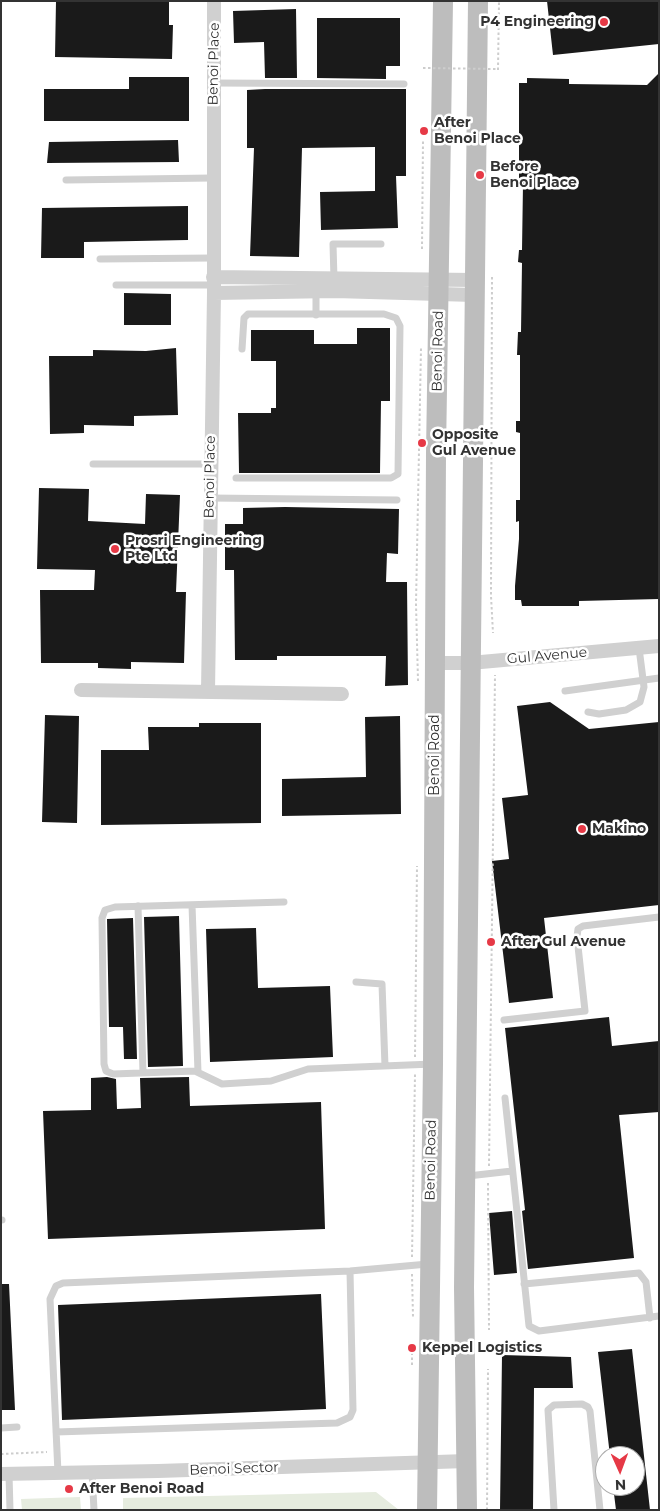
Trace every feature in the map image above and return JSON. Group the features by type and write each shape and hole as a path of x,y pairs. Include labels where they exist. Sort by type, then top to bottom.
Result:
{"main road":[{"name":"Benoi Road","path":"427,1510 420,1265 435,663 443,1"},
{"path":"467,1510 464,1287 470,662 480,283 478,1"}],"street":[{"name":"Benoi Place","path":"208,691 214,1"},
{"path":"213,285 439,287 480,283"},
{"name":"Gul Avenue","path":"435,663 470,662 659,646"},
{"path":"81,690 342,694"},
{"name":"Benoi Sector","path":"5,1474 467,1461"}],"lane":[{"path":"214,83 404,84"},
{"path":"66,180 212,178"},
{"path":"334,285 333,244 381,244"},
{"path":"100,259 213,258"},
{"path":"116,285 213,285"},
{"path":"316,285 316,315"},
{"path":"236,478 391,478 398,474 400,326 396,318 384,314 248,314 244,318 242,349"},
{"path":"93,464 210,464"},
{"path":"209,498 397,500"},
{"path":"588,712 599,714 619,711 637,705 644,692 640,648"},
{"path":"565,691 659,678"},
{"path":"284,902 138,906 109,908 105,910 102,918 104,1064 106,1071 110,1074 198,1072 222,1084 271,1081 308,1069 424,1064"},
{"path":"192,905 198,1072"},
{"path":"138,906 143,1073"},
{"path":"504,1020 585,1011 577,937 578,928 659,918"},
{"path":"356,982 382,984 385,1066"},
{"path":"505,1098 528,1323 536,1330 659,1316"},
{"path":"466,1176 512,1171"},
{"path":"58,1473 50,1299 56,1286 63,1282 350,1271 420,1265"},
{"path":"56,1432 337,1422 350,1417 353,1410 350,1271"},
{"path":"524,1284 639,1273 646,1282 650,1318"},
{"path":"554,1510 548,1410 554,1405 582,1404 590,1411 600,1510"},
{"path":"1,1428 17,1427"},
{"path":"92,1472 94,1510"},
{"path":"5,1474 10,1510"}],"path":[{"path":"424,68 497,69 499,1"},
{"path":"423,140 421,248 425,252"},
{"path":"480,283 493,632"},
{"path":"418,682 416,604 421,339"},
{"path":"489,1330 495,675"},
{"path":"413,1318 420,1265 424,1064 416,869 419,861"},
{"path":"487,1510 488,1369"},
{"path":"1,1454 57,1452"}],"shaded area":[{"path":"376,1492 399,1510 123,1510 123,1498"},
{"path":"80,1497 81,1510 22,1510 21,1499"}],"building":[{"path":"56,1 169,1 169,25 173,25 172,59 55,57"},
{"name":"P4 Engineering","path":"547,1 659,1 659,44 553,55"},
{"path":"296,9 297,78 265,78 264,42 234,43 233,11"},
{"path":"317,18 400,18 400,66 386,66 386,79 317,78"},
{"path":"659,73 659,599 579,601 579,606 522,606 521,600 515,600 519,539 519,521 516,522 516,500 520,500 520,433 516,432 516,421 520,421 520,355 517,355 518,332 521,332 522,263 518,262 519,250 522,250 523,184 519,184 519,83 527,83 527,78 569,79 569,84 647,85"},
{"path":"129,77 189,77 189,121 44,121 44,89 129,89"},
{"path":"406,89 406,176 396,176 398,228 321,230 320,192 375,191 375,147 302,148 299,257 250,256 254,148 247,148 247,90"},
{"path":"178,140 179,162 47,163 49,142"},
{"path":"188,206 188,240 84,242 84,258 41,258 42,208"},
{"path":"124,293 171,294 171,325 124,325"},
{"path":"357,328 390,328 390,401 381,401 380,473 239,473 238,413 271,413 271,408 276,408 276,361 251,361 251,330 314,330 314,344 357,344"},
{"path":"176,348 178,415 134,416 134,426 84,425 84,433 50,434 49,356 93,356 93,350 146,351"},
{"path":"39,488 89,489 88,521 145,524 146,494 180,495 176,592 186,592 184,663 131,662 131,669 98,668 98,663 41,663 40,590 94,590 95,570 37,569"},
{"path":"243,508 399,509 398,554 387,553 386,582 407,582 408,685 385,686 386,656 277,656 277,660 235,660 234,570 225,570 225,524 243,524"},
{"name":"Makino","path":"550,702 589,729 659,722 659,905 544,918 553,998 509,1003 492,861 509,859 502,798 528,795 517,706"},
{"path":"45,715 79,716 77,823 42,822"},
{"path":"400,716 401,814 282,816 282,779 366,777 365,717"},
{"path":"199,723 261,723 261,823 101,825 101,750 149,750 148,727 199,727"},
{"path":"179,916 183,1066 148,1067 144,917"},
{"path":"133,918 137,1059 124,1059 123,1027 109,1027 107,919"},
{"path":"256,928 258,988 330,986 333,1057 210,1062 206,929"},
{"path":"609,1017 612,1046 659,1041 659,1112 619,1115 634,1258 528,1269 522,1211 525,1210 505,1028"},
{"path":"107,1077 116,1079 117,1109 141,1108 140,1078 189,1077 190,1106 321,1102 325,1229 48,1239 43,1111 91,1110 91,1078"},
{"path":"512,1211 517,1273 494,1275 489,1213"},
{"path":"1,1284 9,1284 15,1410 1,1410"},
{"path":"321,1294 326,1409 62,1420 58,1305"},
{"path":"632,1349 643,1446 609,1446 598,1352"},
{"path":"502,1355 571,1357 573,1388 534,1388 533,1510 500,1510"},
{"path":"645,1465 650,1510 616,1510 614,1496 645,1496"}],"place":[{"name":"P4 Engineering","path":"604,22"},
{"name":"After Benoi Place","path":"424,131"},
{"name":"Before Benoi Place","path":"480,175"},
{"name":"Opposite Gul Avenue","path":"422,443"},
{"name":"Prosri Engineering Pte Ltd","path":"115,549"},
{"name":"Makino","path":"582,829"},
{"name":"After Gul Avenue","path":"491,942"},
{"name":"Keppel Logistics","path":"412,1348"},
{"name":"After Benoi Road","path":"69,1489"}]}
